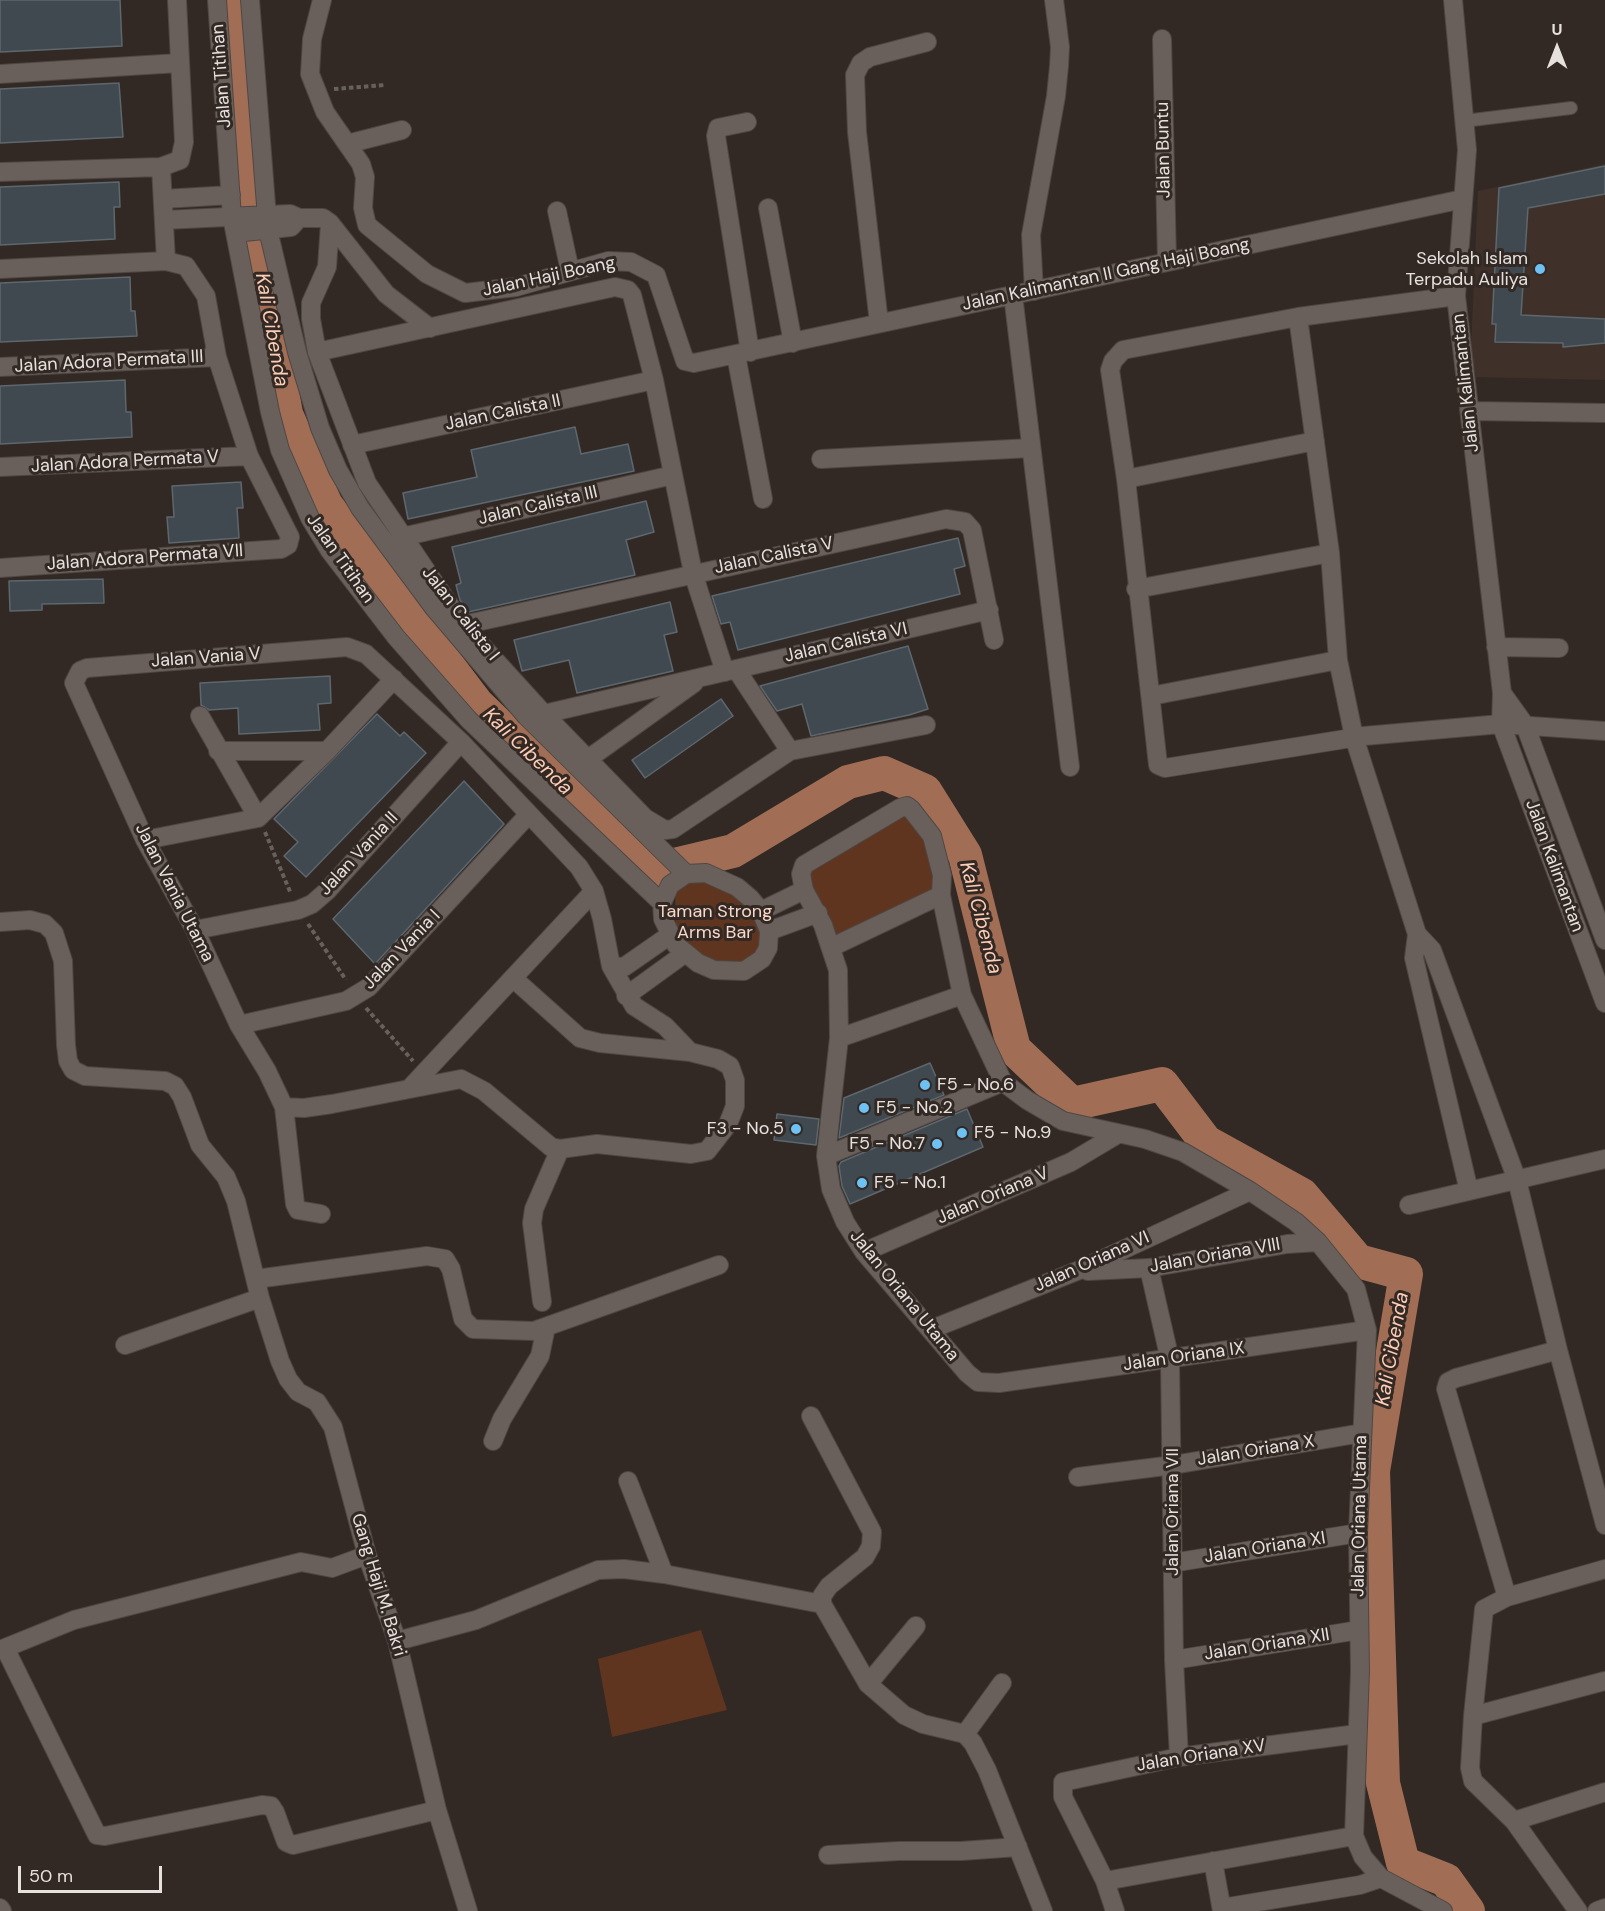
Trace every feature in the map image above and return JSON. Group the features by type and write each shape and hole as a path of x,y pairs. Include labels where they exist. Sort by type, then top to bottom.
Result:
{"street":[{"path":"0,172 161,167 180,160 184,152 177,0"},
{"name":"Jalan Titihan","path":"217,0 231,195 270,412 280,450 310,518 330,551 396,637 469,720 662,903"},
{"name":"Jalan Titihan","path":"250,0 265,223 297,352 320,428 338,470 360,508 434,608 526,716 686,874"},
{"name":"Jalan Haji Boang","path":"322,0 309,56 310,74 325,112 361,164 365,177 363,207 367,225 427,274 465,293 491,292 608,261 631,262 656,275 685,360 694,363 743,353"},
{"path":"1034,291 1031,235 1056,96 1059,56 1054,0"},
{"name":"Jalan Kalimantan","path":"1453,0 1467,150 1456,296 1502,693 1501,724 1605,1003"},
{"name":"Jalan Buntu","path":"1162,39 1167,261"},
{"path":"879,323 857,132 855,75 861,63 870,57 927,42"},
{"path":"0,74 179,63"},
{"path":"747,122 718,128 716,136 763,499"},
{"path":"347,144 402,130"},
{"path":"161,167 166,261"},
{"path":"163,199 231,195"},
{"name":"Jalan Kalimantan II Gang Haji Boang","path":"743,353 1463,199"},
{"path":"768,208 793,343"},
{"path":"557,211 570,271"},
{"path":"164,220 237,225 265,223 290,214 299,218 319,217 330,223 386,294 430,328"},
{"name":"Jalan Calista I","path":"330,223 327,267 310,310 317,352 367,483 463,625 544,714 645,818 665,830 684,822 790,751"},
{"path":"0,269 166,261 186,266 206,296 218,357 249,456"},
{"path":"317,352 615,287 628,290 632,295 654,380 693,573 730,670 790,751 926,725"},
{"path":"1013,295 1070,767"},
{"path":"1456,296 1298,317 1124,350 1113,362 1110,370 1126,479 1136,589 1158,765 1165,768 1354,737 1501,724 1605,731"},
{"path":"1298,317 1330,553 1338,660 1354,737 1417,934 1431,950 1517,1180 1558,1350 1605,1525"},
{"name":"Jalan Adora Permata III","path":"0,367 218,357"},
{"name":"Jalan Calista II","path":"352,445 654,380"},
{"path":"1470,411 1605,413"},
{"path":"1126,479 1315,441"},
{"path":"821,459 1030,448"},
{"name":"Jalan Adora Permata V","path":"0,467 249,456"},
{"name":"Jalan Adora Permata VII","path":"0,568 281,549 288,546 288,531 249,456"},
{"name":"Jalan Calista III","path":"402,537 673,475"},
{"name":"Jalan Calista V","path":"463,625 693,573 946,519 957,519 965,522 975,539 994,640"},
{"path":"1136,589 1330,553"},
{"name":"Jalan Calista VI","path":"544,714 989,609"},
{"path":"1496,647 1559,648"},
{"name":"Jalan Vania V","path":"76,676 87,668 352,648 366,654 394,679"},
{"path":"1151,696 1338,660"},
{"name":"Jalan Vania Utama","path":"76,676 76,689 145,840 195,930 239,1025 267,1071 284,1107 295,1204 298,1210 321,1214"},
{"name":"Jalan Calista VI","path":"588,759 702,677"},
{"path":"145,840 258,818 327,751 394,679 461,742 579,867 594,891 611,966 626,996 634,1006 664,1026 690,1052"},
{"name":"Jalan Kalimantan","path":"1502,693 1525,725 1605,940"},
{"path":"200,716 258,818"},
{"name":"Jalan Vania II","path":"195,930 298,910 312,904 327,891 461,742"},
{"path":"218,751 327,751"},
{"name":"Jalan Oriana Utama","path":"999,1383 978,1382 968,1373 864,1252 845,1222 831,1189 826,1156 839,1038 838,970 832,947 818,913 804,890 801,874 804,865 907,806 918,815 932,836 942,875 941,895 962,995 1003,1082 1027,1101 1063,1121 1145,1139 1183,1152 1250,1191 1296,1222 1317,1242 1356,1289 1367,1330 1358,1533 1359,1630 1354,1836 1363,1857 1381,1878 1443,1911"},
{"name":"Jalan Vania I","path":"239,1025 346,1001 357,996 369,987 529,814"},
{"path":"705,873 721,878 737,887 761,911 769,931 768,948 762,959 744,971 714,970 684,954 670,935 663,919 662,903 670,885 686,874 705,873"},
{"path":"761,911 804,890"},
{"path":"411,1087 594,891"},
{"path":"832,947 941,895"},
{"path":"769,931 818,913"},
{"name":"Gang Haji M. Bakri","path":"0,922 30,920 45,924 54,933 63,961 66,1045 68,1061 73,1070 85,1076 165,1081 175,1086 182,1097 200,1145 226,1177 236,1201 260,1298 288,1379 298,1392 317,1402 333,1427 367,1555 397,1641 437,1810 468,1911"},
{"path":"1417,934 1414,958 1469,1191"},
{"path":"611,966 624,967 670,935"},
{"path":"626,996 684,954"},
{"path":"438,1060 461,1079 484,1091 541,1140 560,1149 597,1144 691,1154 707,1151 728,1125 735,1106 735,1080 730,1066 718,1059 690,1052 600,1043 580,1038 514,979"},
{"path":"839,1038 962,995"},
{"path":"284,1107 304,1108 332,1104 461,1079"},
{"path":"826,1156 1003,1082"},
{"name":"Jalan Oriana V","path":"864,1252 1071,1162 1118,1134"},
{"path":"543,1302 532,1223 534,1209 560,1149"},
{"path":"1409,1205 1605,1159"},
{"name":"Jalan Oriana VI","path":"932,1329 1077,1271 1250,1191"},
{"name":"Jalan Oriana VIII","path":"1077,1271 1149,1268 1287,1244 1317,1242"},
{"path":"256,1279 427,1256 444,1259 451,1269 463,1319 473,1329 534,1331 719,1265"},
{"name":"Jalan Oriana VII","path":"1149,1268 1170,1360 1174,1660 1179,1757"},
{"path":"124,1345 260,1298"},
{"path":"493,1441 502,1419 540,1356 546,1327"},
{"name":"Jalan Oriana IX","path":"999,1383 1367,1330"},
{"path":"1507,1597 1446,1389 1448,1382 1456,1378 1558,1350"},
{"path":"811,1416 872,1532 871,1546 865,1557 829,1586 822,1596 822,1604 868,1684 904,1715 923,1724 969,1738 987,1770 1043,1911"},
{"name":"Jalan Oriana X","path":"1078,1477 1173,1465 1362,1433"},
{"path":"628,1481 664,1574"},
{"name":"Jalan Oriana XI","path":"1172,1563 1358,1533"},
{"path":"367,1555 332,1568 301,1562 74,1620 3,1649 97,1835 105,1836 245,1806 262,1805 271,1806 286,1842 293,1845 437,1810"},
{"path":"397,1641 476,1620 598,1570 624,1569 664,1574 822,1604"},
{"path":"1578,1911 1514,1821 1473,1781 1470,1768 1473,1716 1482,1613 1488,1606 1507,1597 1605,1569"},
{"path":"868,1684 916,1626"},
{"name":"Jalan Oriana XII","path":"1174,1660 1359,1630"},
{"path":"1473,1716 1605,1681"},
{"path":"969,1738 1002,1683"},
{"name":"Jalan Oriana XV","path":"1106,1881 1063,1797 1061,1788 1063,1782 1068,1778 1179,1757 1357,1734"},
{"path":"1514,1821 1605,1792"},
{"path":"1115,1911 1106,1881 1354,1836"},
{"path":"828,1855 1018,1847"},
{"path":"1213,1861 1222,1910 1360,1885 1381,1878"},
{"path":"1597,1911 1605,1908"}],"lane":[{"path":"1464,121 1571,108"}],"path":[{"path":"315,91 385,85"},
{"path":"258,818 298,910 357,996 425,1074"}],"shaded area":[{"name":"Sekolah Islam Terpadu Auliya","path":"1605,164 1605,380 1476,377 1471,348 1478,191"}],"green space":[{"path":"906,809 929,838 938,894 834,942 805,875"},
{"name":"Taman Strong Arms Bar","path":"706,873 761,911 762,959 731,972 676,945 675,880"},
{"path":"701,1630 727,1710 612,1737 598,1659"}],"building":[{"path":"0,0 120,0 122,46 0,52"},
{"path":"119,83 123,137 0,143 0,89"},
{"path":"1605,166 1605,194 1528,208 1521,315 1605,319 1605,343 1563,347 1563,343 1495,342 1496,324 1492,324 1499,188"},
{"path":"119,182 120,207 114,207 115,239 0,245 0,187"},
{"path":"130,277 131,311 135,311 137,336 0,342 0,283"},
{"path":"125,380 126,412 131,412 132,437 0,444 0,386"},
{"path":"575,427 581,454 628,444 634,471 408,519 403,493 477,477 471,450"},
{"path":"241,482 243,508 237,508 239,538 169,543 167,517 174,517 172,486"},
{"path":"646,501 654,532 626,540 635,575 468,612 460,600 456,585 461,583 452,547"},
{"path":"958,538 965,566 954,569 960,594 738,650 730,622 721,624 712,596"},
{"path":"103,579 104,603 42,604 42,610 10,611 9,581"},
{"path":"670,602 677,632 664,635 673,671 577,693 569,660 522,671 514,640"},
{"path":"908,646 928,709 909,715 811,736 802,704 777,711 760,686"},
{"path":"330,676 331,703 318,704 320,730 239,734 238,708 209,710 201,705 200,683"},
{"path":"721,699 733,716 645,778 632,760"},
{"path":"377,714 400,736 404,732 426,753 306,877 284,856 298,842 274,819"},
{"path":"464,781 504,824 375,964 333,919"},
{"path":"930,1063 944,1095 839,1138 844,1098"},
{"path":"967,1109 983,1147 850,1204 842,1186 839,1166 841,1162"},
{"name":"F3 - No.5","path":"777,1114 819,1119 816,1145 774,1140"}],"waterway":[{"name":"Kali Cibenda","path":"229,0 248,198 286,414 326,505 477,704 649,871 733,851 848,782 884,773 925,791 965,855 1014,1049 1072,1104 1162,1084 1206,1142 1302,1195 1358,1261 1406,1274 1373,1471 1383,1783 1403,1863 1446,1880 1468,1911"}],"place":[{"name":"Sekolah Islam Terpadu Auliya","path":"1540,269"},
{"name":"F5 - No.6","path":"925,1085"},
{"name":"F5 - No.2","path":"864,1108"},
{"name":"F3 - No.5","path":"796,1129"},
{"name":"F5 - No.9","path":"962,1133"},
{"name":"F5 - No.7","path":"937,1144"},
{"name":"F5 - No.1","path":"862,1183"}]}
